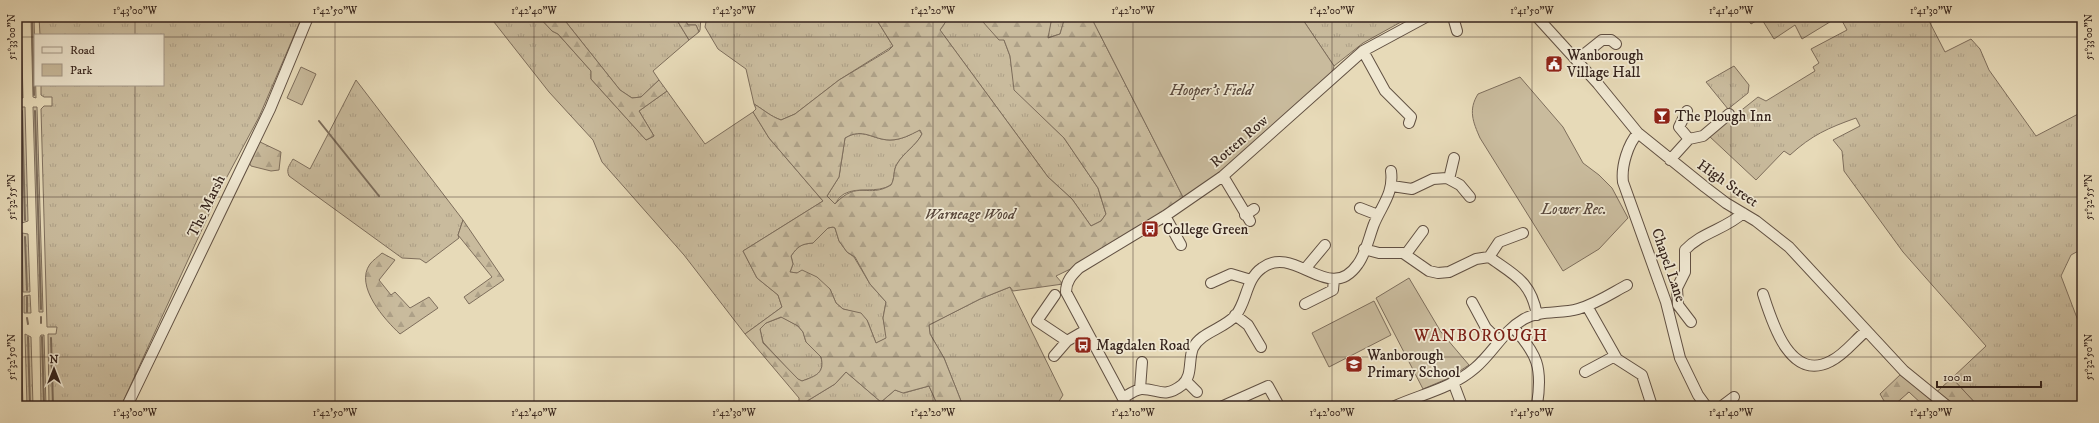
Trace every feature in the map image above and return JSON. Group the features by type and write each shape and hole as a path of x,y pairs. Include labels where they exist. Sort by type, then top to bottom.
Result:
{"street":[{"name":"The Marsh","path":"126,406 270,109 308,17"},
{"name":"Rotten Row","path":"1086,330 1066,292 1067,282 1079,268 1166,216 1223,176 1363,51 1426,17"},
{"path":"1453,17 1457,31"},
{"name":"High Street","path":"1537,17 1577,60 1638,132 1670,160 1726,203 1770,230 1789,248 1904,371 1946,406"},
{"path":"1577,60 1602,40 1611,40 1616,44"},
{"path":"1363,51 1385,91 1411,117 1409,123"},
{"path":"1687,111 1679,127 1690,139"},
{"path":"1670,160 1690,139 1704,136 1729,114"},
{"name":"Chapel Lane","path":"1638,132 1633,138 1626,159 1623,182 1666,302 1680,358 1698,395 1706,406"},
{"path":"1449,179 1454,158"},
{"path":"1054,356 1067,341 1086,330 1125,402 1140,390 1166,393 1176,389 1186,381 1189,372 1191,353 1196,343 1236,315 1251,280 1263,267 1279,261 1288,262 1321,277 1334,279 1354,268 1392,186 1391,171"},
{"path":"1223,176 1248,218 1254,209"},
{"path":"1392,186 1412,189 1436,178 1449,179 1460,185 1470,197"},
{"path":"1360,208 1378,215"},
{"path":"1691,322 1678,305 1677,288 1685,272 1685,250 1689,245 1702,236 1733,222 1743,213"},
{"path":"1166,216 1181,245"},
{"path":"1406,254 1423,231"},
{"path":"1489,257 1499,242 1523,233"},
{"path":"1305,269 1325,245"},
{"path":"1364,249 1379,253 1395,251 1406,254 1429,271 1442,274 1454,271 1476,259 1489,257 1522,281 1534,299 1537,314"},
{"path":"1211,283 1231,274 1251,280"},
{"path":"1305,304 1333,290 1334,279"},
{"path":"1395,406 1452,382 1475,368 1513,327 1526,318 1537,314 1574,310 1587,306 1621,285"},
{"path":"1763,294 1768,312 1783,344 1793,358 1802,363 1818,365 1830,362 1866,330"},
{"path":"1055,295 1037,321 1067,341"},
{"path":"1587,306 1615,356 1625,365 1639,371 1644,378 1652,406"},
{"path":"1473,308 1486,328 1499,341"},
{"path":"1236,315 1248,325 1261,347"},
{"path":"1513,327 1529,345 1536,358 1538,386 1537,405"},
{"path":"1585,372 1615,356"},
{"path":"1140,390 1142,362"},
{"path":"1186,381 1197,392"},
{"path":"1452,382 1462,406"},
{"path":"1222,406 1268,386 1279,406"},
{"path":"1722,406 1734,397"}],"green space":[{"path":"17,17 21,17 23,98 19,98"},
{"path":"31,17 34,17 34,86 36,86 36,98 33,97"},
{"path":"39,17 302,17 259,117 221,188 121,406 49,406 48,334 56,334 57,327 47,327 41,109 44,106 52,106 52,97 44,97 41,95 41,86 164,86 164,34 40,34"},
{"path":"490,17 539,17 552,31 558,34 591,71 591,79 646,140 654,136 639,111 667,91 705,144 753,112 769,138 823,201 743,251 757,278 778,295 782,307 745,334 684,255 602,162 593,140 549,92"},
{"path":"539,17 562,17 620,90 632,98 641,97 659,80 667,91 639,111 654,136 646,140 591,79 591,71 558,34 552,31"},
{"path":"562,17 675,17 689,40 653,71 659,80 641,97 632,98 620,90"},
{"path":"675,17 683,17 688,25 696,25 699,32 689,40"},
{"path":"683,17 689,21 695,17 701,17 699,32 696,25 688,25"},
{"path":"707,17 875,17 893,46 839,80 795,114 781,120 770,115 754,104 746,69 718,49 705,27"},
{"name":"Warneage Wood","path":"875,17 949,17 940,30 1048,177 1072,199 1091,226 1101,221 1106,214 1098,188 1064,138 1014,90 1010,56 1004,40 999,40 983,22 982,18 1052,17 1048,38 1060,34 1065,17 1091,17 1184,199 1089,260 1056,276 1063,284 1013,291 1010,287 980,299 929,325 930,334 944,358 963,406 938,406 929,386 903,393 895,390 881,402 846,372 835,384 799,406 799,398 745,334 782,307 778,295 757,278 743,251 823,201 769,138 753,112 756,109 754,104 770,115 781,120 795,114 839,80 889,50 893,46","holes":["920,130 922,134 897,164 891,185 883,189 850,192 835,204 827,196 839,177 845,138 851,135 863,134 894,140","828,228 835,228 839,241 847,252 855,257 870,284 886,302 883,318 886,338 876,343 867,320 861,313 843,309 836,303 830,289 817,277 802,270 797,273 790,272 793,264 791,256 796,250 800,246 813,243","781,317 798,326 803,332 806,342 821,357 822,367 818,373 802,381 798,379 763,343 760,329 766,323"]},
{"path":"949,17 983,17 1004,40 1010,56 1015,90 1064,138 1098,188 1106,214 1101,221 1091,226 1072,199 1048,177 940,30"},
{"path":"1052,17 1065,17 1060,34 1047,38"},
{"name":"Hooper's Field","path":"1091,17 1301,17 1334,66 1331,78 1223,176 1184,199"},
{"path":"1301,17 1410,17 1363,43 1334,66"},
{"path":"1746,17 1838,17 1802,39 1795,25 1774,39 1761,18 1751,24"},
{"path":"1840,17 1927,17 1945,52 1971,39 1980,49 1989,70 2036,136 2082,112 2082,249 2071,255 2061,276 2082,331 2082,406 1978,406 1952,378 1986,346 1903,252 1844,171 1842,151 1833,140 1860,126 1856,118 1821,133 1806,142 1790,155 1784,151 1756,180 1709,136 1758,97 1766,101 1815,71 1813,67 1819,63 1811,49 1847,30"},
{"path":"1734,66 1749,85 1748,93 1728,109 1706,82"},
{"path":"301,67 316,74 302,105 287,98"},
{"name":"Lower Rec.","path":"1520,77 1563,127 1583,163 1599,175 1612,188 1628,218 1599,249 1563,271 1480,138 1475,127 1472,111 1478,94"},
{"path":"356,80 463,220 458,235 459,238 426,263 420,259 402,258 288,174 289,166 293,159 310,169"},
{"path":"19,107 25,107 28,221 22,223"},
{"path":"33,107 37,107 43,312 39,312"},
{"path":"919,130 922,134 917,142 897,164 891,185 879,189 855,190 849,192 841,196 835,204 827,196 839,177 845,138 851,135 863,134 894,140 905,137"},
{"path":"258,141 281,152 279,170 271,171 251,166 249,162"},
{"path":"463,220 504,280 469,304 464,297 492,277 458,235"},
{"path":"828,228 835,228 839,241 847,252 854,257 870,284 886,302 883,318 887,338 876,343 867,320 861,314 843,309 836,303 830,289 797,273 790,272 793,264 791,256 796,250 800,246 813,243"},
{"path":"17,233 20,262 17,291"},
{"path":"22,233 28,234 30,292 23,292"},
{"path":"382,253 395,260 379,280 391,295 395,292 410,308 429,297 438,308 400,334 373,302 366,282 366,273 370,264"},
{"path":"1409,278 1441,332 1469,365 1449,378 1423,389 1376,298"},
{"path":"1010,287 1063,395 1056,406 963,406 944,358 930,334 929,325 980,299"},
{"path":"30,295 31,313 24,313 24,296"},
{"path":"1374,301 1391,335 1329,367 1312,333"},
{"path":"782,317 798,326 803,332 806,342 821,357 822,367 818,373 802,381 797,379 763,342 760,329 766,323"},
{"path":"17,334 21,334 23,406 17,406"},
{"path":"25,334 31,337 33,406 27,406"},
{"path":"41,335 44,335 46,406 41,406"},
{"path":"846,372 881,402 895,390 904,393 929,386 938,406 799,406 835,384"},
{"path":"1902,373 1931,397 1952,378 1978,406 1924,406 1909,392 1893,406 1887,406 1880,394"}],"waterway":[{"path":"18,17 21,96"},
{"path":"32,17 34,95"},
{"path":"22,111 25,220"},
{"path":"35,111 41,309"},
{"path":"319,121 379,196"},
{"path":"25,237 27,290"},
{"path":"27,297 27,312"},
{"path":"41,317 41,323"},
{"path":"27,318 28,324"},
{"path":"28,337 30,406"},
{"path":"42,337 44,406"},
{"path":"51,338 53,406"}],"place":[{"name":"Wanborough Village Hall","path":"1554,64"},
{"name":"The Plough Inn","path":"1662,116"},
{"name":"College Green","path":"1150,229"},
{"name":"Magdalen Road","path":"1083,345"},
{"name":"Wanborough Primary School","path":"1354,364"}],"district":[{"name":"WANBOROUGH","path":"1481,335"}]}
